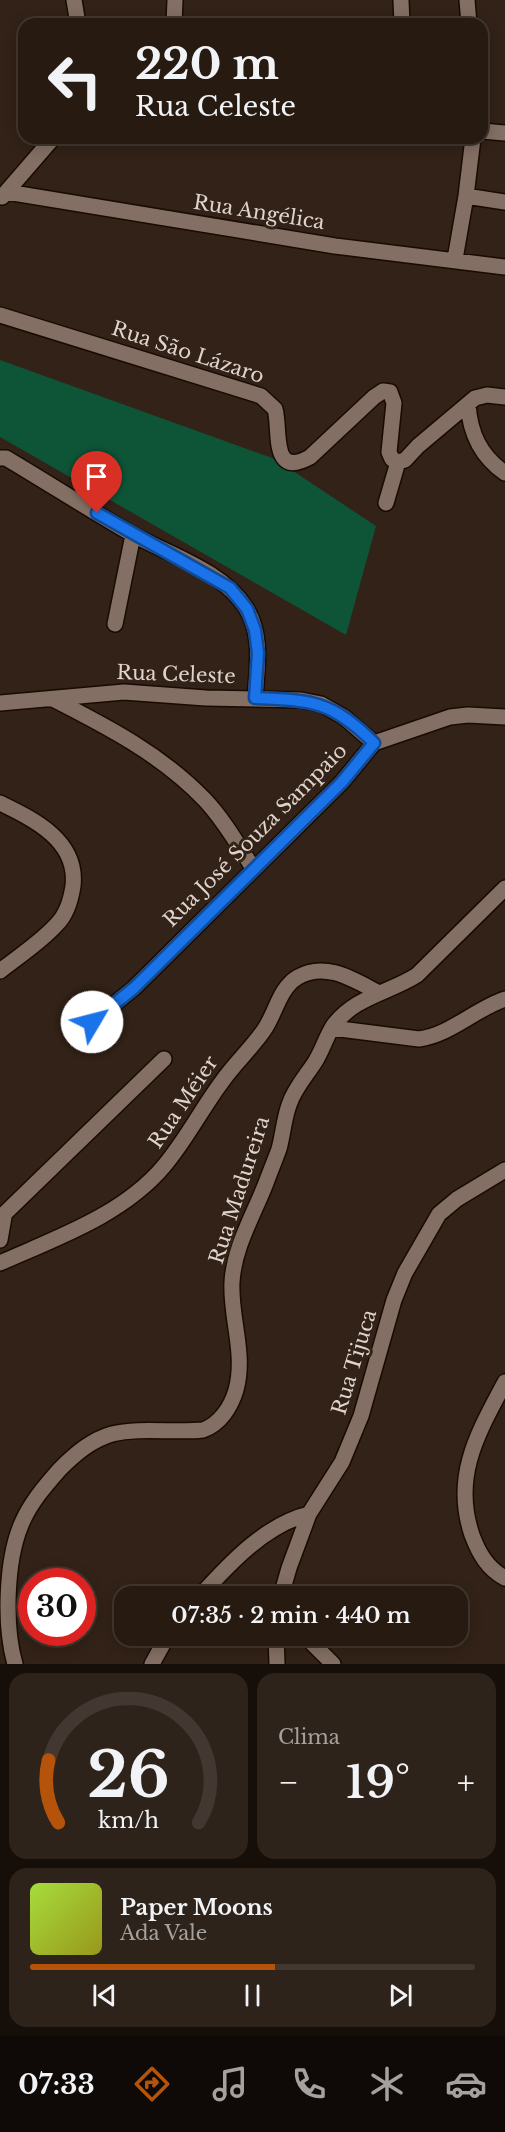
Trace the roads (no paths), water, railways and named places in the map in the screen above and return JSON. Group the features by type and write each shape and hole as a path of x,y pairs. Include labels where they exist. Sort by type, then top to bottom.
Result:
{"street":[{"path":"74,0 77,18"},
{"path":"174,18 175,0"},
{"path":"401,0 402,18"},
{"path":"467,0 468,18"},
{"path":"488,132 505,133"},
{"path":"3,196 48,144"},
{"path":"454,259 466,196 472,144"},
{"name":"Rua Angélica","path":"3,196 335,246 505,267"},
{"path":"466,196 505,202"},
{"name":"Rua São Lázaro","path":"0,315 261,396 275,409 279,449 284,458 292,462 303,461 310,457 374,397 383,392 390,392 394,403 389,452 392,459 398,462"},
{"path":"386,502 398,462 405,460 418,446 475,398 487,395 505,397"},
{"path":"468,404 473,433 484,456 505,473"},
{"path":"0,458 6,458 133,535 230,588 247,609 255,630 258,653 255,698"},
{"path":"115,624 122,580 133,535"},
{"name":"Rua Celeste","path":"0,703 124,692 206,698 301,700 321,704 344,717 374,743"},
{"path":"53,699 122,734 184,780 207,802 254,868"},
{"name":"Rua José Souza Sampaio","path":"92,1022 134,988 342,782 374,743 450,717 468,715 505,717"},
{"path":"0,971 59,922 71,898 74,877 71,858 61,841 26,816 1,804"},
{"name":"Rua Madureira","path":"9,1655 9,1593 14,1551 20,1526 41,1490 72,1457 93,1441 113,1434 203,1430 212,1427 226,1412 236,1391 238,1377 238,1343 232,1300 235,1264 244,1235 279,1149 289,1104 332,1028 342,1015 358,1002 400,985 417,975 505,888"},
{"name":"Rua Méier","path":"0,1263 98,1218 135,1193 163,1167 238,1059 264,1031 284,990 296,979 306,974 322,971 343,974 379,993"},
{"path":"332,1028 408,1038 430,1038 488,1005 505,999"},
{"path":"0,1239 2,1217 164,1059"},
{"name":"Rua Tijuca","path":"284,1586 309,1514 342,1462 352,1438 394,1300 420,1245 440,1214 457,1199 505,1170"},
{"path":"505,1382 480,1431 469,1460 464,1488 465,1514 475,1543 484,1561 495,1573 505,1578"},
{"path":"210,1586 275,1528 295,1517 309,1514"},
{"path":"152,1664 162,1646"},
{"path":"276,1646 277,1664"},
{"path":"315,1646 333,1664"}]}
